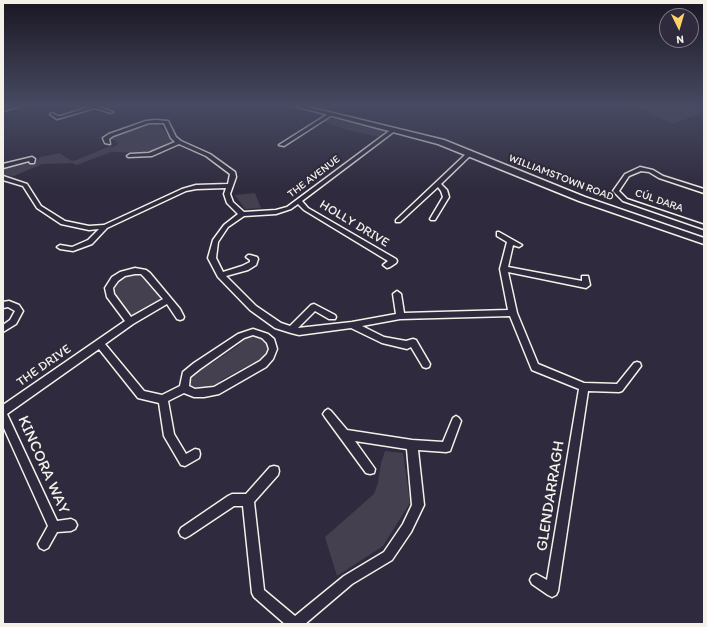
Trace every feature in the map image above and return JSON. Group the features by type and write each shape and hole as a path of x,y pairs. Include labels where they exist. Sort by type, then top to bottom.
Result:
{"street":[{"path":"108,143 106,138 114,134"},
{"path":"172,134 179,142 208,155 233,173 233,178 227,194 230,202 242,214 226,226 215,242 212,258 221,275 253,308 278,326 299,332 352,325 400,316 513,313"},
{"path":"282,145 299,134"},
{"name":"THE AVENUE","path":"242,214 276,212 289,208 388,134"},
{"name":"WILLIAMSTOWN ROAD","path":"411,134 434,140 470,153 586,200 704,241"},
{"path":"130,156 150,155 179,142"},
{"path":"398,221 470,153"},
{"path":"3,166 32,159 32,162"},
{"name":"CÚL DARA","path":"704,191 661,177 651,171 640,169 627,175 616,190 625,200 704,227"},
{"path":"3,178 25,185 39,207 63,224 89,228 105,227 134,215 184,190 196,187 229,186"},
{"path":"433,219 446,197 444,190 438,184"},
{"name":"HOLLY DRIVE","path":"299,201 306,209 393,261 387,265"},
{"path":"60,247 73,249 90,242 105,227"},
{"path":"499,234 511,245 519,245"},
{"path":"511,245 504,269 513,313 534,367 584,387 619,388 637,366"},
{"path":"221,275 245,268 253,263 254,259 250,257"},
{"path":"504,269 586,286 585,278"},
{"path":"130,322 110,295 109,288 115,279 123,274 135,271 142,272 177,310 180,317"},
{"path":"397,294 400,316"},
{"name":"THE DRIVE","path":"3,411 130,322 168,300"},
{"path":"3,304 9,304 16,307 19,311 13,322 3,329"},
{"path":"291,330 314,307 332,317"},
{"path":"352,325 382,340 407,345 413,342 426,364"},
{"path":"253,332 265,336 270,342 273,349 270,356 263,364 216,390 204,393 194,393 184,388 186,375 241,336 253,332"},
{"path":"99,343 140,394 163,398 184,388"},
{"name":"GLENDARRAGH","path":"536,580 552,591 584,387"},
{"path":"163,398 169,436 185,461 195,454"},
{"path":"328,414 346,434 370,468"},
{"name":"KINCORA WAY","path":"3,415 54,527"},
{"path":"346,434 412,445 446,446 456,421"},
{"path":"248,500 258,593 295,624 348,580 388,556 407,528 418,505 412,445"},
{"path":"185,532 232,500 248,500 274,472"},
{"name":"KINCORA WAY","path":"54,527 71,525"},
{"name":"KINCORA WAY","path":"44,544 54,527"}],"shaded area":[{"path":"121,134 167,134 172,141 147,153 111,152 77,165 72,163 42,164 14,176 3,175 3,170 5,168 21,163 33,164 41,157 59,153 72,161 108,147 114,147 118,144 116,141 111,139"},
{"path":"367,134 382,134 381,137"},
{"path":"255,193 261,208 245,209 235,195"},
{"path":"126,275 141,275 160,297 159,302 136,314 130,315 115,295 114,290 115,284 118,280"},
{"path":"253,336 262,338 267,344 268,351 265,357 258,363 253,363 209,388 199,389 191,387 190,378 207,364 212,363 238,346 241,341"},
{"path":"385,451 403,453 410,503 383,546 337,576 325,537 374,494"}]}
